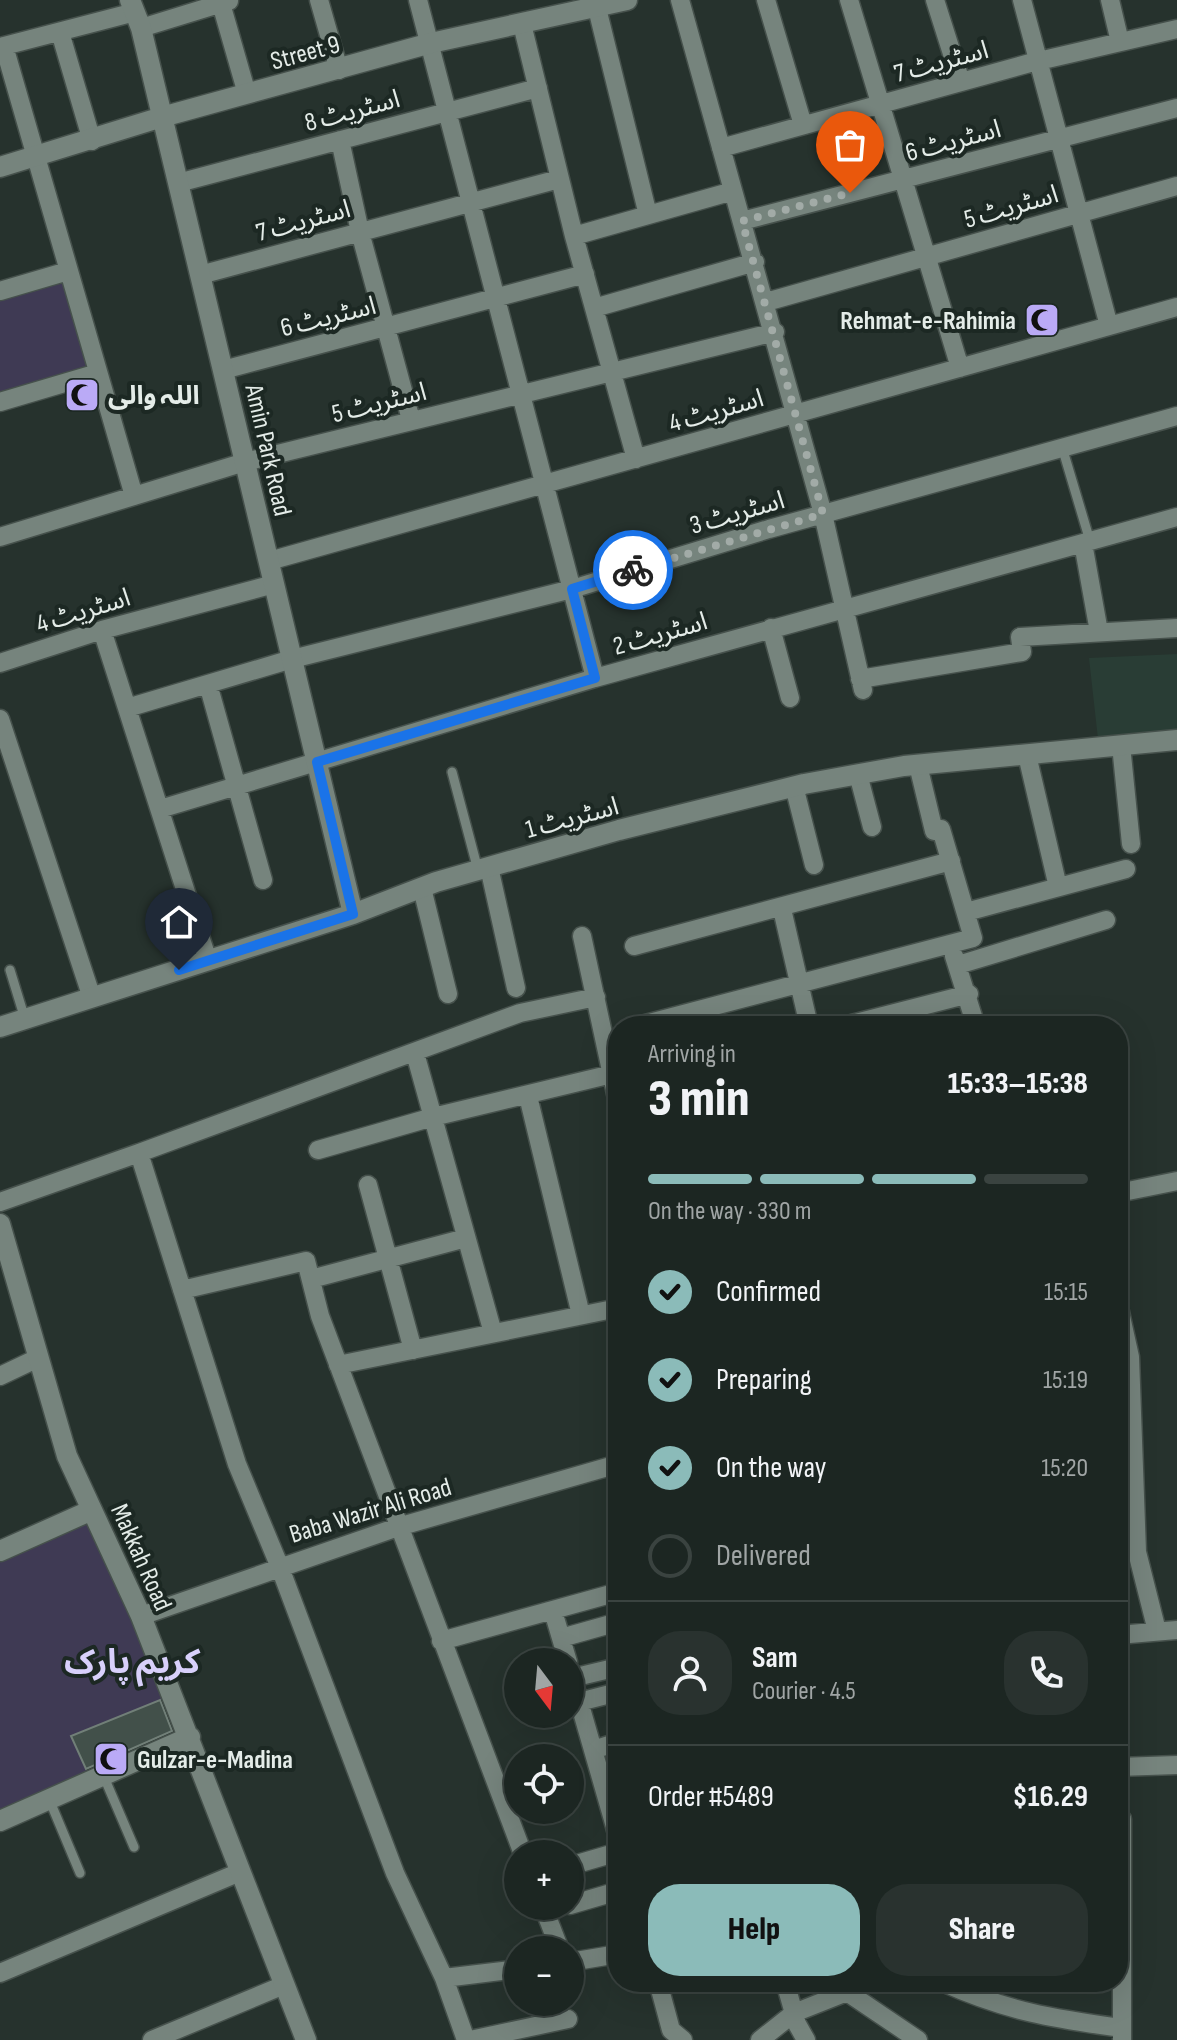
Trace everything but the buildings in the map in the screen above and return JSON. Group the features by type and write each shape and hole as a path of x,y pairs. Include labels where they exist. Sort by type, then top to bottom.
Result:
{"street":[{"path":"319,0 339,70"},
{"path":"418,0 473,201 595,678"},
{"name":"Street 9","path":"0,167 162,117 431,43 522,24 596,4 627,0"},
{"path":"680,0 797,414 846,607 861,685 1022,652 1020,637 1177,628"},
{"path":"766,0 803,125"},
{"path":"849,0 878,105 960,368"},
{"path":"935,0 961,82"},
{"path":"1022,0 1109,326"},
{"path":"1110,0 1120,42"},
{"path":"134,496 2,47 135,14 224,1 247,94"},
{"path":"596,4 648,215"},
{"name":"Amin Park Road","path":"135,14 353,914"},
{"path":"522,24 559,179 636,459"},
{"name":"اسٹریٹ 7","path":"721,148 1039,61 1177,29"},
{"path":"60,32 92,141"},
{"name":"اسٹریٹ 8","path":"178,183 538,88"},
{"name":"اسٹریٹ 6","path":"742,221 1177,108"},
{"path":"340,140 360,232 411,420"},
{"name":"اسٹریٹ 7","path":"200,275 559,179"},
{"name":"اسٹریٹ 5","path":"766,302 1177,186"},
{"path":"574,236 733,191"},
{"path":"594,308 755,262"},
{"path":"0,291 68,271"},
{"name":"اسٹریٹ 6","path":"223,370 585,274"},
{"name":"اسٹریٹ 4","path":"269,561 1177,307"},
{"name":"اسٹریٹ 5","path":"0,537 245,462 775,332"},
{"path":"0,402 98,373"},
{"name":"اسٹریٹ 3","path":"127,708 292,659 572,589 823,514 1177,416"},
{"name":"اسٹریٹ 2","path":"160,809 595,678 1177,517"},
{"path":"1087,542 1099,632"},
{"name":"اسٹریٹ 4","path":"0,663 102,630 274,584"},
{"path":"771,628 790,698"},
{"path":"102,630 208,961"},
{"path":"208,684 263,880"},
{"path":"0,719 92,998"},
{"name":"اسٹریٹ 1","path":"0,1027 353,914 484,868 794,786 918,765 1177,740"},
{"path":"1121,745 1131,844"},
{"path":"1027,755 1058,887"},
{"path":"710,1016 800,985 973,938 941,829 934,831 918,765"},
{"path":"858,774 872,827"},
{"path":"794,786 814,865"},
{"path":"634,946 782,909 951,861"},
{"path":"484,868 516,988"},
{"path":"966,912 1126,869"},
{"path":"422,888 448,994"},
{"path":"782,909 807,1016"},
{"path":"958,965 1106,920"},
{"path":"582,936 596,997 608,1024"},
{"path":"950,946 969,994 974,1016"},
{"path":"905,1016 969,994"},
{"path":"0,1202 520,1013 596,997"},
{"path":"415,1053 493,1333"},
{"path":"318,1150 433,1117 528,1096 608,1088"},
{"path":"528,1096 581,1315"},
{"path":"139,1153 237,1464 279,1565 395,1873 444,1978 468,2040 568,2019"},
{"path":"1128,1191 1177,1181"},
{"path":"368,1185 413,1350"},
{"name":"Makkah Road","path":"0,1224 67,1456 141,1616 306,2040"},
{"path":"311,1279 466,1238"},
{"path":"182,1290 306,1261 338,1365 518,1840"},
{"path":"338,1365 608,1310"},
{"path":"1128,1351 1128,1372"},
{"path":"0,1376 38,1358"},
{"path":"1128,1448 1137,1552 1157,1631"},
{"name":"Baba Wazir Ali Road","path":"141,1616 279,1565 608,1467"},
{"path":"0,1551 92,1510"},
{"path":"1128,1553 1137,1552"},
{"path":"441,1641 608,1595"},
{"path":"553,1611 564,1648"},
{"path":"561,1638 608,1625"},
{"path":"1128,1634 1177,1630"},
{"path":"584,1669 608,1668"},
{"path":"584,1701 608,1695"},
{"path":"584,1719 608,1797"},
{"path":"0,1821 190,1737"},
{"path":"593,1750 608,1745"},
{"path":"1128,1767 1177,1765"},
{"path":"599,1771 608,1769"},
{"path":"584,1862 608,1855"},
{"path":"0,1973 240,1872"},
{"path":"584,1901 608,1894"},
{"path":"584,1960 608,1956"},
{"path":"444,1978 504,1971"},
{"path":"152,2040 284,1985"},
{"path":"661,1992 671,2030 683,2040"},
{"path":"788,1992 799,2026"},
{"path":"760,2040 799,2026 847,1992 918,2040"},
{"path":"965,1992 1035,2016 1122,2034 1121,1992"}],"lane":[{"path":"1062,447 1087,542"},
{"path":"452,772 484,868"},
{"path":"10,970 25,1019"},
{"path":"103,1775 134,1847"},
{"path":"49,1799 80,1873"}],"shaded area":[{"path":"68,271 98,373 0,402 0,291"},
{"path":"1177,654 1177,740 1099,748 1089,658"},
{"path":"92,1510 173,1695 72,1736 91,1781 0,1821 0,1551"}],"way so far":[{"path":"633,570 823,514 742,221 850,193"}],"place":[{"name":"Rehmat-e-Rahimia","path":"1042,320"},
{"name":"اللہ والی","path":"82,395"},
{"name":"Gulzar-e-Madina","path":"111,1759"}],"district":[{"name":"کریم پارک","path":"132,1661"}],"route":[{"path":"179,970 353,914 317,762 595,678 572,589 633,570"}]}
